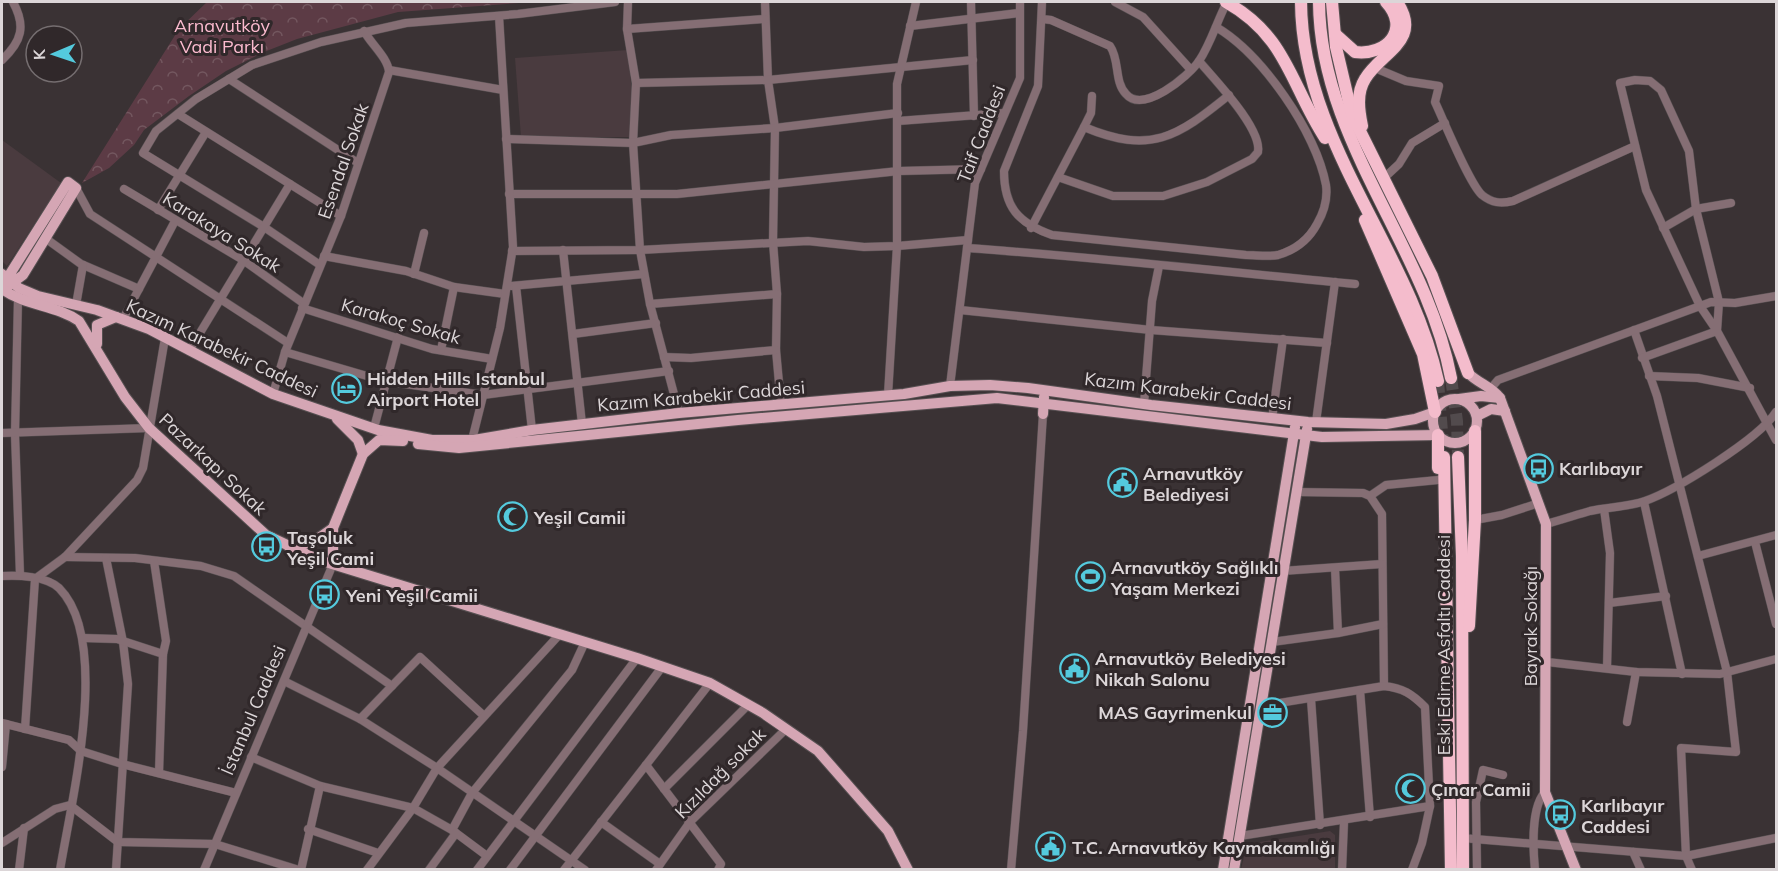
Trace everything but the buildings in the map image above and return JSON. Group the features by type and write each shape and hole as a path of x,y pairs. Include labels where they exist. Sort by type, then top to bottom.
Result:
{"highway":[{"path":"1226,2 1246,13 1263,27 1274,42 1323,134 1340,158"},
{"path":"1335,34 1355,52 1380,50 1390,43 1396,30 1396,18 1386,2"},
{"path":"1364,139 1359,104 1364,79 1394,50 1404,34 1403,11 1396,2"},
{"path":"1301,4 1307,56 1318,100 1340,158 1419,317 1438,381"},
{"path":"1319,4 1321,38 1328,74 1354,149 1430,306 1444,345 1451,378"},
{"path":"1332,4 1335,34 1352,115 1432,276 1468,373"},
{"path":"1356,190 1370,236 1423,354 1435,412"},
{"path":"1462,689 1468,650 1475,520 1475,431"},
{"path":"1438,435 1440,630 1448,669"},
{"name":"Eski Edirne Asfaltı Caddesi","path":"1444,457 1451,870"},
{"name":"Eski Edirne Asfaltı Caddesi","path":"1458,457 1463,870"}],"main road":[{"path":"4,284 23,275 72,185"},
{"path":"4,284 72,185"},
{"path":"4,284 18,299 68,314 79,321 100,352"},
{"name":"Kazım Karabekir Caddesi","path":"4,284 38,296 119,318 165,338 273,394 374,428 432,440 472,440 532,430 679,413 888,395 950,386 990,385 1047,398 1300,434 1345,438 1438,435"},
{"path":"100,352 95,337 97,325 119,318"},
{"name":"Pazarkapı Sokak","path":"100,352 125,397 148,428 254,526 289,547 333,564 637,658 710,683 818,751 888,831 908,870"},
{"path":"1468,373 1481,384 1492,387"},
{"path":"1468,373 1474,406 1475,431 1461,443 1448,442 1438,435 1433,424 1435,412 1445,401 1459,399 1474,406 1505,411"},
{"name":"Bayrak Sokağı","path":"1492,387 1500,398 1546,524 1548,662 1545,792 1576,870"},
{"name":"Kazım Karabekir Caddesi","path":"363,454 379,440 394,440 429,447 459,448 976,398 1047,398 1144,404 1307,422 1386,424 1415,420 1435,412"},
{"path":"1043,414 1047,398"},
{"path":"1474,406 1500,398"},
{"path":"331,415 344,423 358,440 363,454 333,528 333,564"},
{"path":"1234,870 1234,836 1300,434 1307,422"},
{"path":"1222,870 1234,836 1261,706 1263,661 1272,642 1296,492 1300,434"},
{"path":"289,547 313,542 333,528"}],"street":[{"path":"2,60 21,37 22,24 13,2"},
{"path":"320,265 264,227 143,153 156,131 252,65 321,42 406,23 615,2"},
{"path":"628,2 627,29 636,83 633,143 640,250 650,304 679,413"},
{"path":"765,2 768,80 775,128 772,185 773,242 777,294 776,350 781,405"},
{"path":"888,395 897,246 899,171 897,84 916,2"},
{"path":"971,2 974,116"},
{"name":"Taif Caddesi","path":"950,386 975,183 1020,78 1020,2"},
{"path":"1042,2 1038,86 1004,171 1008,201 1016,215 1031,228 1052,235 1246,255 1277,255 1295,247 1311,235 1325,210 1326,187 1318,159 1296,115 1235,38 1216,27"},
{"path":"1115,2 1143,17 1191,70"},
{"path":"1042,19 1051,20 1110,46 1121,88 1133,100 1144,100 1159,94 1199,62 1226,2"},
{"path":"910,26 1019,13"},
{"path":"472,440 492,358 512,251 499,15"},
{"path":"627,29 765,19"},
{"path":"364,31 370,44 389,70 503,90"},
{"path":"636,83 768,80 973,60"},
{"path":"1058,177 1113,196 1163,196 1207,182 1252,159 1258,152 1257,139 1229,95 1199,62"},
{"path":"1375,68 1406,81 1439,86 1435,102 1480,193 1501,204 1513,201 1635,146"},
{"name":"Esendal Sokak","path":"273,394 288,343 341,216 389,70"},
{"path":"229,79 358,164"},
{"path":"1717,331 1719,302 1696,209 1689,151 1660,90 1650,81 1635,80 1620,84 1646,190 1700,306 1772,426 1776,440"},
{"path":"1084,127 1110,138 1137,140 1164,138 1197,121 1229,95"},
{"path":"1031,228 1091,113 1092,96"},
{"path":"506,139 633,143 671,135 898,117 974,116 1004,113"},
{"path":"178,114 341,216"},
{"path":"1384,178 1399,164 1412,143 1445,123"},
{"path":"158,210 206,132"},
{"path":"509,194 636,195 772,185 899,171 981,169"},
{"path":"189,351 290,184"},
{"path":"72,185 90,214 288,343"},
{"name":"Karakaya Sokak","path":"124,189 243,260 303,306"},
{"path":"1663,228 1696,209 1731,203"},
{"path":"119,318 139,290 175,220"},
{"path":"414,274 424,233"},
{"path":"45,238 83,265 139,290"},
{"path":"512,251 640,250 808,241 864,247 968,244 1159,266 1355,284"},
{"path":"563,250 582,424"},
{"path":"324,256 414,274 454,287 506,291 516,286 644,274"},
{"path":"76,305 83,265"},
{"path":"1144,404 1150,330 1159,266"},
{"path":"1307,422 1327,343 1335,282"},
{"path":"516,286 532,430"},
{"path":"441,350 454,287"},
{"path":"650,304 777,294"},
{"path":"1492,387 1498,380 1700,306 1776,296"},
{"path":"18,299 15,434 20,574"},
{"name":"Karakoç Sokak","path":"303,306 441,350 492,358"},
{"path":"960,310 1150,330 1327,343"},
{"path":"573,334 656,323"},
{"path":"1634,330 1657,396 1727,672 1736,752 1681,748 1686,856 1692,870"},
{"path":"1642,358 1717,331"},
{"path":"374,428 384,381 398,337"},
{"path":"25,729 35,579 65,557 137,480 143,468 165,338"},
{"path":"1272,418 1283,339"},
{"path":"664,357 691,358 776,350"},
{"path":"285,352 384,381 483,395 669,371"},
{"path":"1649,376 1698,378 1750,388"},
{"path":"1546,524 1604,509 1644,502 1679,484 1772,426 1776,412"},
{"path":"1011,870 1023,731 1043,414"},
{"path":"2,433 148,428"},
{"path":"1370,496 1386,485 1438,480"},
{"path":"1296,492 1363,493 1370,496 1382,514 1384,686"},
{"path":"1644,502 1682,674"},
{"path":"1475,520 1502,515 1539,503"},
{"path":"1604,509 1610,553 1607,668"},
{"path":"1698,556 1776,535"},
{"path":"1755,542 1776,624"},
{"path":"65,557 154,561 201,566 234,576 392,686"},
{"path":"106,558 123,642 128,684 116,870"},
{"path":"154,561 165,621 166,641 163,654 159,773"},
{"name":"İstanbul Caddesi","path":"204,870 333,564"},
{"path":"1282,572 1382,564"},
{"path":"1335,568 1338,633"},
{"path":"2,576 20,574 57,586 75,610 83,638 85,707 81,751 60,870"},
{"path":"1609,603 1666,596"},
{"path":"1272,642 1383,624"},
{"path":"367,870 413,808 437,768 483,715 559,635"},
{"path":"83,638 123,642 163,654"},
{"path":"429,870 454,831 472,793 572,670 585,642"},
{"path":"360,719 420,657 483,715"},
{"path":"477,870 637,658"},
{"path":"1548,662 1636,672 1682,674 1727,672 1776,659"},
{"path":"510,870 662,667"},
{"path":"1627,722 1636,672"},
{"path":"284,681 360,719 537,835 585,870"},
{"path":"564,870 710,683"},
{"path":"1261,706 1384,686 1400,688 1414,696 1425,707 1430,806 1422,843 1412,870"},
{"path":"1360,690 1370,817"},
{"path":"1311,699 1320,825"},
{"path":"664,789 748,705"},
{"path":"2,767 4,723 69,740 81,751 122,764 236,793"},
{"name":"Kızıldağ sokak","path":"658,867 690,822 786,729"},
{"path":"251,757 320,786 413,808 454,831 487,856"},
{"path":"646,765 722,868"},
{"path":"1477,870 1476,802 1484,770 1503,775"},
{"path":"70,805 117,842 214,844 300,870 320,786"},
{"path":"1535,870 1533,843 1538,799 1545,792"},
{"path":"2,843 55,809 70,805"},
{"path":"1234,836 1344,822 1430,806"},
{"path":"601,822 658,867"},
{"path":"1342,870 1344,822"},
{"path":"19,870 24,828"},
{"path":"308,829 378,853"},
{"path":"1462,838 1686,856 1776,840"},
{"path":"1633,852 1641,870"}],"shaded area":[{"path":"628,50 636,137 521,137 515,58"},
{"path":"2,140 61,183 7,266 2,261"},
{"path":"1330,831 1335,835 1335,869 1241,869 1247,844"}],"green space":[{"name":"Arnavutköy Vadi Parkı","path":"207,2 533,2 398,12 297,39 264,52 226,71 189,96 144,130 134,145 109,168 82,183 179,29"}],"tunnel":[{"path":"1451,378 1457,421 1458,457"},
{"path":"1438,381 1444,457"}],"place":[{"name":"Hidden Hills Istanbul Airport Hotel","path":"346,388"},
{"name":"Karlıbayır","path":"1538,468"},
{"name":"Arnavutköy Belediyesi","path":"1122,483"},
{"name":"Yeşil Camii","path":"513,517"},
{"name":"Taşoluk Yeşil Cami","path":"266,547"},
{"name":"Arnavutköy Sağlıklı Yaşam Merkezi","path":"1090,577"},
{"name":"Yeni Yeşil Camii","path":"325,595"},
{"name":"Arnavutköy Belediyesi Nikah Salonu","path":"1074,668"},
{"name":"MAS Gayrimenkul","path":"1273,712"},
{"name":"Çınar Camii","path":"1410,789"},
{"name":"Karlıbayır Caddesi","path":"1560,815"},
{"name":"T.C. Arnavutköy Kaymakamlığı","path":"1051,847"}]}
